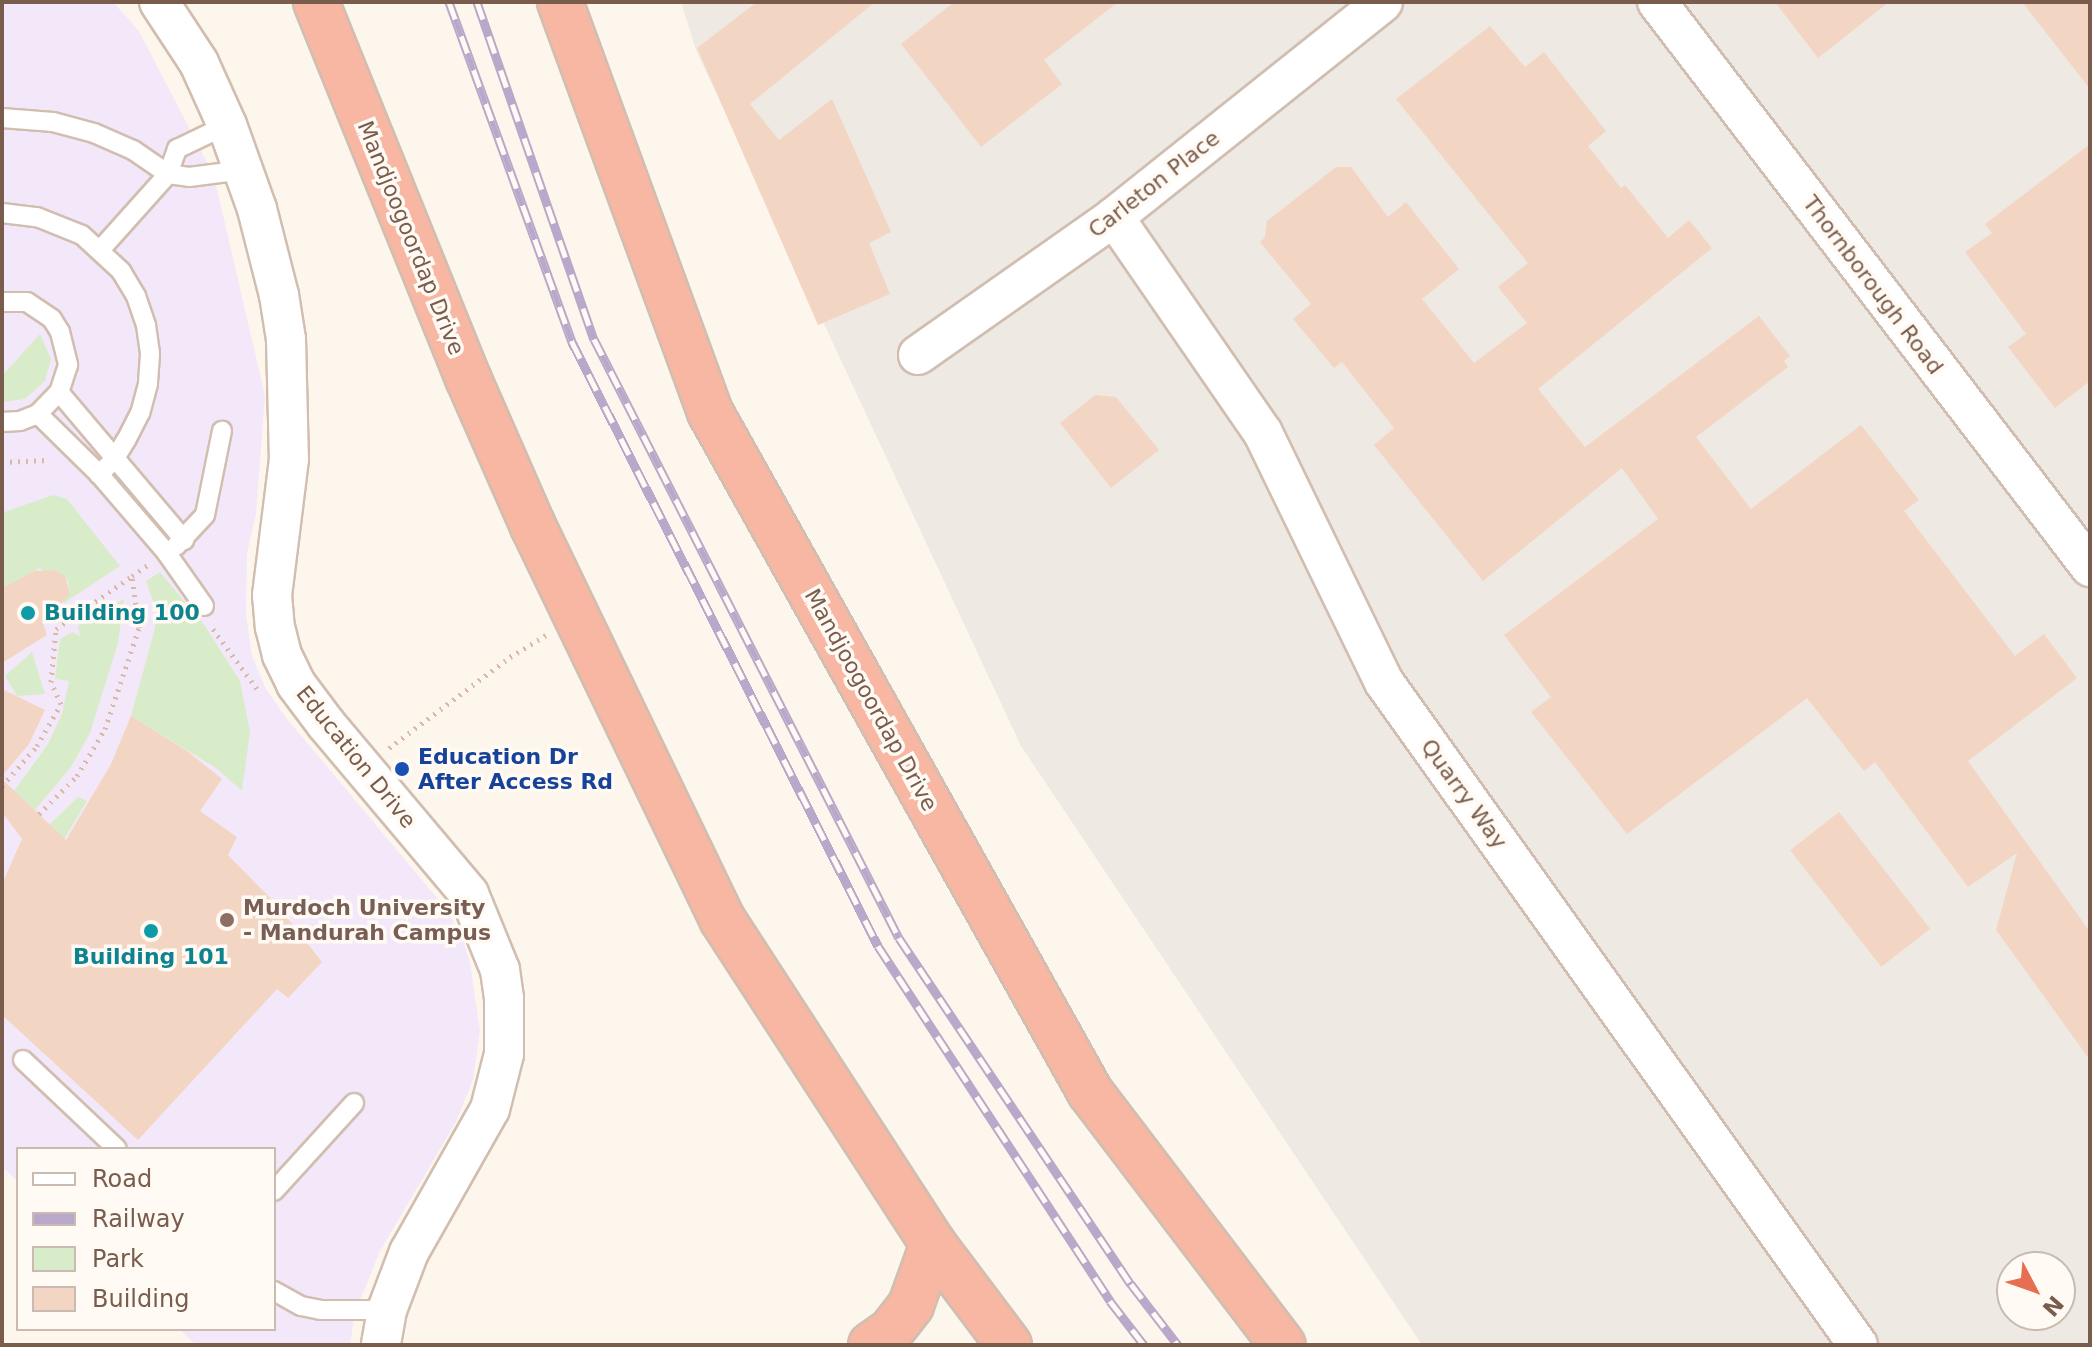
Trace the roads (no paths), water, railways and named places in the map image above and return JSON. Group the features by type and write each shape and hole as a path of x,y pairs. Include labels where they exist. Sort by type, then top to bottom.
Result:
{"highway":[{"name":"Mandjoogoordap Drive","path":"316,2 468,378 577,616 722,919 933,1244 1009,1345"},
{"name":"Mandjoogoordap Drive","path":"560,2 710,412 1090,1092 1283,1345"},
{"path":"871,1345 891,1331 911,1305 933,1244"}],"street":[{"name":"Education Drive","path":"159,2 199,63 227,125 244,170 279,295 286,339 289,459 272,595 277,641 289,672 303,693 469,894 490,939 504,998 504,1054 490,1109 409,1252 384,1328"},
{"name":"Carleton Place","path":"918,355 1114,217 1383,2"},
{"name":"Thornborough Road","path":"1657,2 2090,567"},
{"name":"Quarry Way","path":"1114,217 1263,433 1384,682 1858,1345"}],"lane":[{"path":"2,118 53,122 94,133 133,150 168,174 189,177 244,170"},
{"path":"101,249 168,174 177,149 227,125"},
{"path":"2,213 37,217 60,224 101,249 121,271 136,296 146,325 150,354 148,384 140,413 114,460 99,474"},
{"path":"2,302 27,302 52,319 60,332 68,365 59,392 38,414 20,421 2,422"},
{"path":"59,392 184,540"},
{"path":"38,414 99,474 158,557 206,614"},
{"path":"158,557 184,540 205,515 222,431"},
{"path":"23,1060 115,1147"},
{"path":"276,1189 354,1103"},
{"path":"276,1292 301,1306 384,1328"}],"railway":[{"path":"449,2 572,342 878,946 1110,1301 1144,1345"},
{"path":"477,2 594,339 899,938 1131,1284 1178,1345"}],"place":[{"name":"Building 100","path":"28,613"},
{"name":"Education Dr After Access Rd","path":"402,769"},
{"name":"Murdoch University - Mandurah Campus","path":"227,920"},
{"name":"Building 101","path":"151,931"}]}
